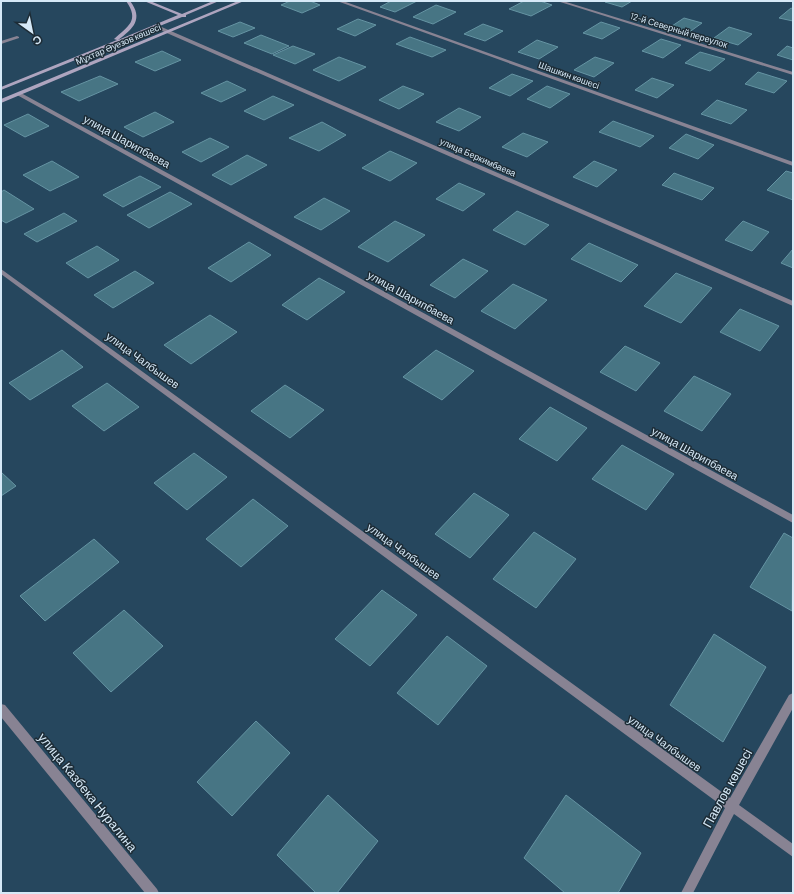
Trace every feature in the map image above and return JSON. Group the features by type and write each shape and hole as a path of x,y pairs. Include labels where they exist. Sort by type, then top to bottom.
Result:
{"main road":[{"path":"102,48 120,36 135,20 136,13 128,1"},
{"path":"146,1 196,20"},
{"name":"Мұхтар Әуезов көшесі","path":"1,89 217,1"},
{"name":"Мұхтар Әуезов көшесі","path":"1,101 242,1"}],"street":[{"name":"Шашкин көшесі","path":"339,1 793,164"},
{"name":"12-й Северный переулок","path":"559,1 793,74"},
{"name":"улица Беркимбаева","path":"155,26 793,304"},
{"path":"1,43 17,37"},
{"name":"улица Шарипбаева","path":"19,94 793,519"},
{"name":"улица Чалбышев","path":"1,271 793,851"},
{"name":"Павлов көшесі","path":"687,893 732,806 793,698"},
{"name":"улица Казбека Нуралина","path":"1,709 153,893"}],"building":[{"path":"290,1 310,1 320,5 302,13 281,5"},
{"path":"391,1 417,1 395,12 380,7"},
{"path":"524,1 540,1 552,5 531,16 509,9"},
{"path":"632,1 622,7 605,2"},
{"path":"436,5 456,12 433,24 413,17"},
{"path":"791,8 793,9 793,21 779,18"},
{"path":"684,18 702,23 688,33 669,28"},
{"path":"358,19 376,25 355,36 337,29"},
{"path":"240,22 255,28 233,37 218,31"},
{"path":"601,22 620,28 602,39 583,33"},
{"path":"483,24 503,31 485,41 464,34"},
{"path":"729,27 752,34 738,45 714,38"},
{"path":"261,35 289,46 272,54 244,43"},
{"path":"410,37 446,50 432,57 396,44"},
{"path":"661,39 681,45 663,58 642,51"},
{"path":"537,40 558,47 539,59 518,52"},
{"path":"293,46 315,54 295,64 273,55"},
{"path":"787,46 793,48 793,60 777,55"},
{"path":"162,51 181,60 155,71 135,62"},
{"path":"700,52 725,59 710,71 685,63"},
{"path":"339,57 366,67 339,81 313,70"},
{"path":"595,57 614,63 594,77 574,70"},
{"path":"758,72 787,81 774,93 745,84"},
{"path":"512,74 533,81 510,96 489,88"},
{"path":"100,76 118,84 79,101 61,92"},
{"path":"652,78 674,85 657,98 635,90"},
{"path":"227,81 246,90 221,102 201,93"},
{"path":"403,86 424,94 399,109 379,100"},
{"path":"547,86 570,94 550,108 527,99"},
{"path":"273,96 294,105 264,120 244,111"},
{"path":"717,100 747,110 731,124 701,114"},
{"path":"459,108 481,117 459,131 436,122"},
{"path":"155,112 174,122 143,137 124,127"},
{"path":"28,114 49,126 25,137 4,125"},
{"path":"613,121 654,136 640,147 599,132"},
{"path":"322,122 346,135 319,151 289,138"},
{"path":"523,133 548,142 527,157 502,147"},
{"path":"686,134 714,145 698,159 669,148"},
{"path":"210,138 229,147 201,162 182,152"},
{"path":"390,151 417,163 390,181 362,168"},
{"path":"247,155 267,165 231,185 212,175"},
{"path":"52,161 79,177 50,191 23,175"},
{"path":"594,161 617,170 597,187 573,177"},
{"path":"786,171 793,173 793,200 767,190"},
{"path":"674,173 714,188 702,200 662,185"},
{"path":"140,176 161,187 123,207 103,195"},
{"path":"459,183 485,194 463,211 436,199"},
{"path":"4,190 34,209 6,223 1,220 1,192"},
{"path":"170,192 192,204 149,228 127,215"},
{"path":"324,198 350,211 321,230 294,217"},
{"path":"517,211 549,225 525,245 493,230"},
{"path":"64,213 77,221 37,242 24,234"},
{"path":"395,221 425,235 388,262 358,247"},
{"path":"743,221 769,232 752,251 725,240"},
{"path":"249,242 271,255 231,282 208,268"},
{"path":"589,243 638,265 621,282 571,259"},
{"path":"97,246 119,260 88,278 66,263"},
{"path":"793,249 793,268 781,263"},
{"path":"463,259 488,271 455,298 430,285"},
{"path":"135,271 154,283 113,308 94,295"},
{"path":"676,273 712,288 681,323 644,306"},
{"path":"319,278 345,292 307,320 282,305"},
{"path":"513,284 547,300 515,329 481,311"},
{"path":"740,309 779,326 760,351 720,332"},
{"path":"210,315 237,332 191,364 164,345"},
{"path":"625,346 660,363 636,391 600,372"},
{"path":"62,350 83,367 30,400 9,383"},
{"path":"436,350 474,371 442,400 403,377"},
{"path":"694,376 731,394 702,431 664,411"},
{"path":"107,383 139,407 104,431 72,406"},
{"path":"285,385 324,410 290,438 251,411"},
{"path":"550,407 587,428 557,461 519,439"},
{"path":"622,445 674,474 646,510 592,479"},
{"path":"194,453 227,477 187,510 154,483"},
{"path":"1,472 16,486 1,496"},
{"path":"474,493 509,515 470,558 435,534"},
{"path":"253,499 288,526 241,567 206,539"},
{"path":"534,532 576,559 536,608 493,579"},
{"path":"784,533 793,538 792,611 750,587"},
{"path":"94,539 119,562 45,621 20,596"},
{"path":"382,590 417,615 370,666 335,639"},
{"path":"124,610 163,646 111,692 73,653"},
{"path":"714,634 766,667 723,742 670,705"},
{"path":"447,636 487,666 438,725 397,693"},
{"path":"256,721 290,753 232,816 197,782"},
{"path":"328,795 378,841 337,893 316,893 277,855"},
{"path":"566,795 641,853 618,893 565,893 524,858"}]}
